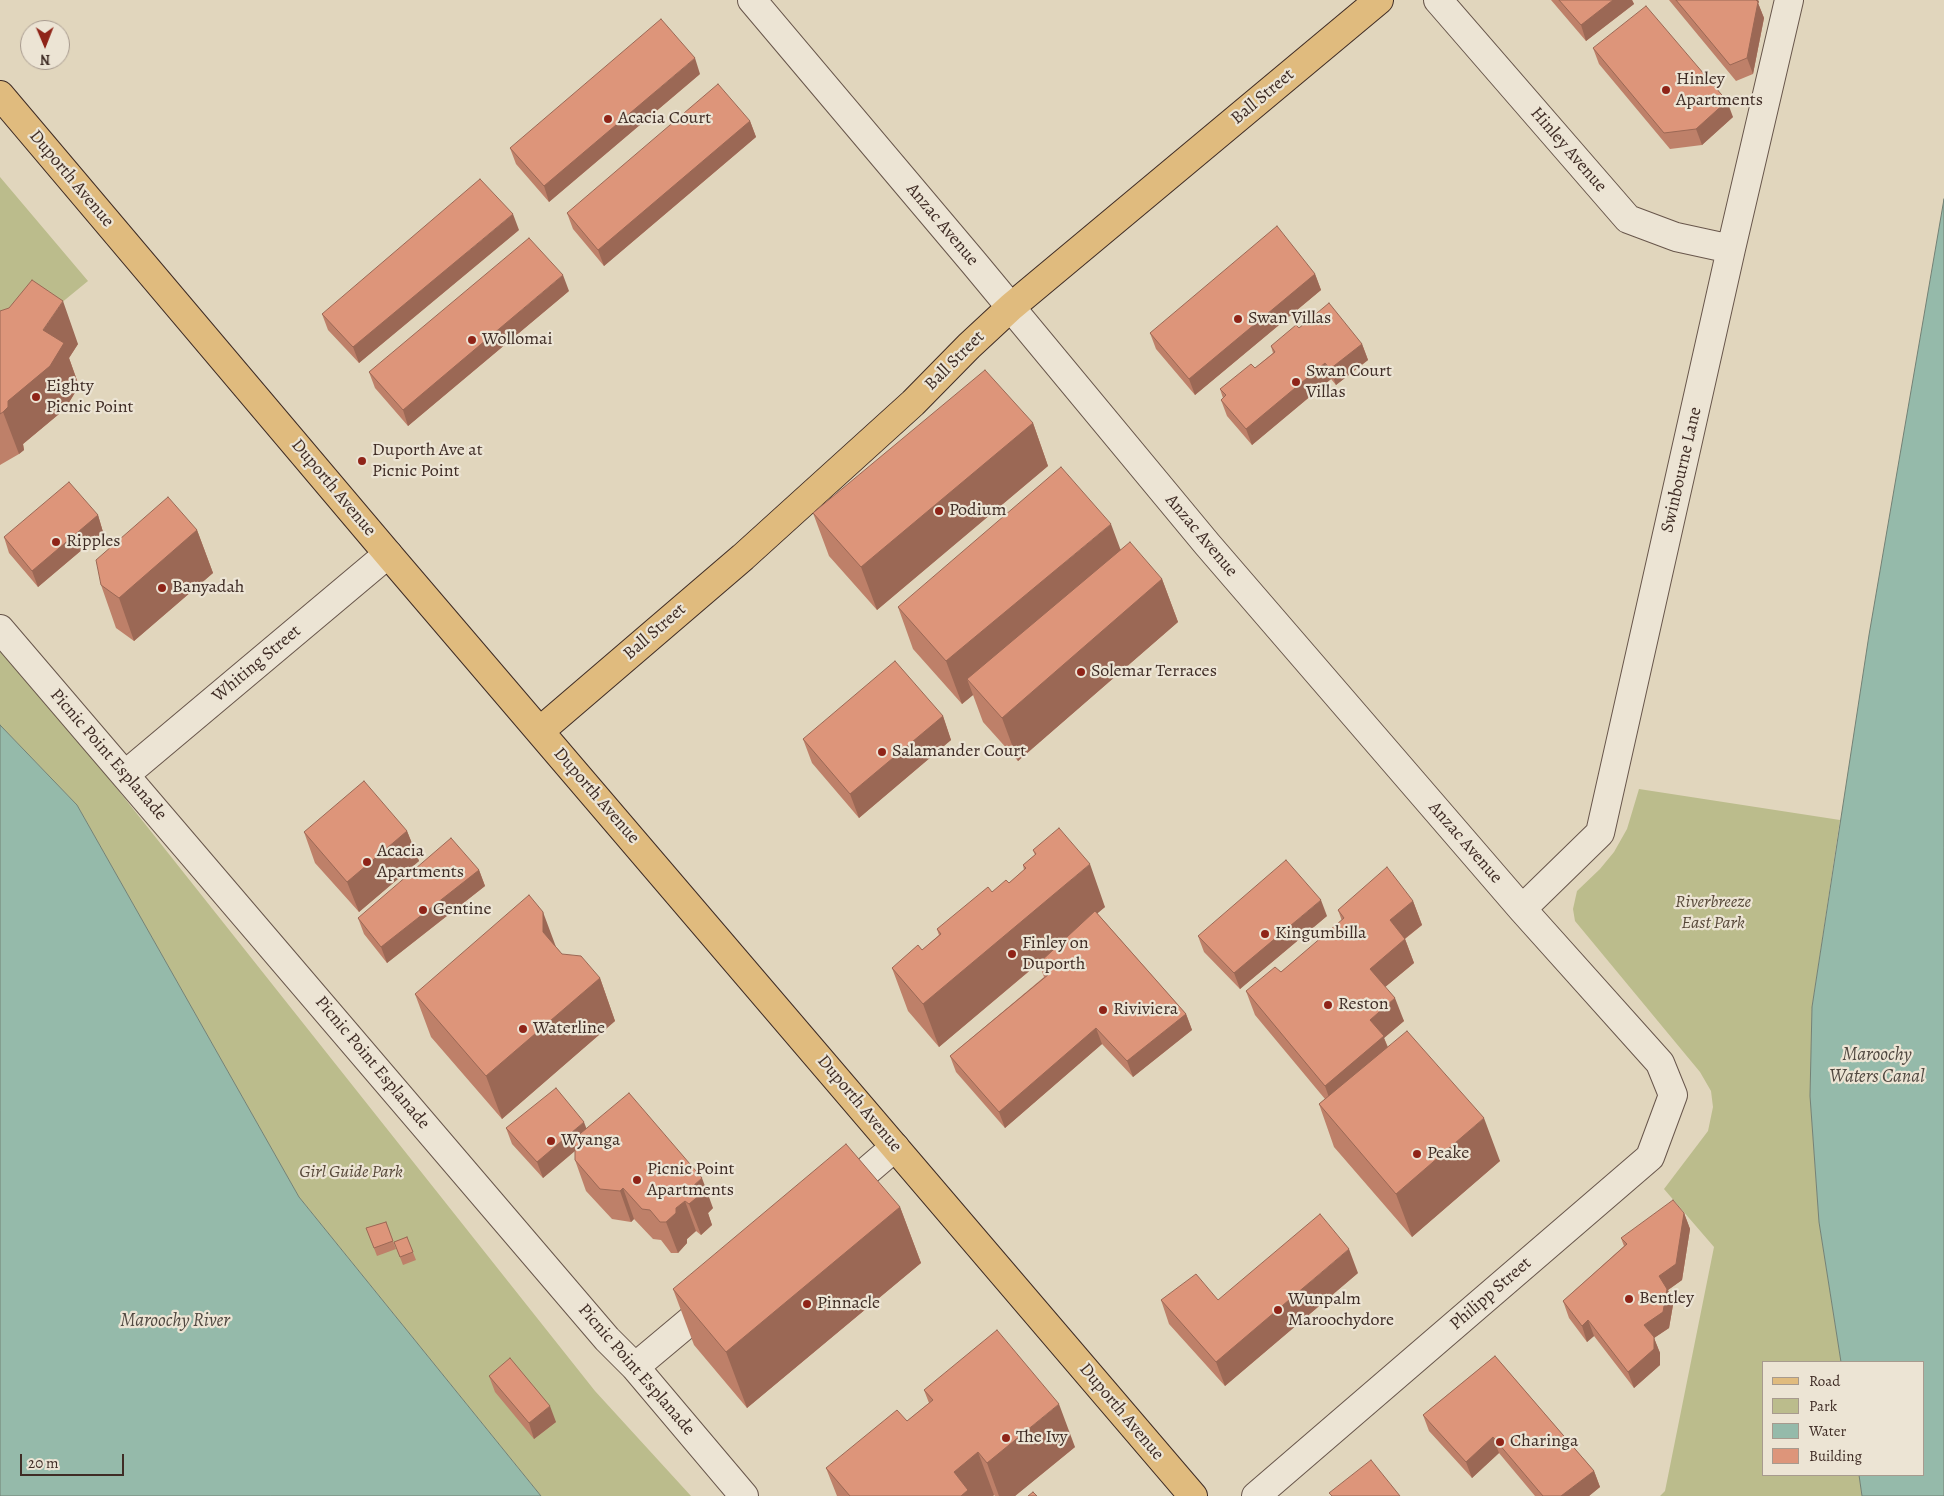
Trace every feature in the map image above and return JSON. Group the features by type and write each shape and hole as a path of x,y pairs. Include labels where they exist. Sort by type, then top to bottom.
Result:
{"main road":[{"name":"Ball Street","path":"540,731 743,556 914,403 969,346 1011,307 1380,0"},
{"name":"Duporth Avenue","path":"0,95 388,554 1193,1496"}],"street":[{"name":"Anzac Avenue","path":"752,0 1011,307 1207,544 1522,909 1660,1063"},
{"name":"Hinley Avenue","path":"1438,0 1628,218 1676,237 1731,249"},
{"name":"Swinbourne Lane","path":"1522,909 1600,833 1789,0"},
{"name":"Whiting Street","path":"126,774 388,554"},
{"name":"Picnic Point Esplanade","path":"0,629 126,774 607,1339 635,1366 744,1496"},
{"name":"Philipp Street","path":"1256,1496 1650,1157 1673,1095 1660,1063"},
{"path":"820,1212 895,1147"},
{"path":"635,1366 736,1282"}],"green space":[{"path":"0,177 88,281 0,353"},
{"name":"Girl Guide Park","path":"0,651 103,771 595,1391 691,1496 541,1496 299,1197 77,805 0,725"},
{"name":"Riverbreeze East Park","path":"1639,789 1840,820 1812,1007 1810,1096 1819,1222 1841,1361 1762,1361 1762,1476 1859,1476 1862,1496 1660,1496 1665,1491 1714,1247 1664,1189 1708,1131 1713,1107 1711,1091 1700,1072 1575,921 1573,909 1577,891 1600,869 1614,852 1627,829"}],"water":[{"name":"Maroochy Waters Canal","path":"1944,199 1944,1496 1862,1496 1859,1476 1924,1476 1924,1361 1841,1361 1819,1222 1810,1096 1812,1007 1869,635"},
{"name":"Maroochy River","path":"0,725 77,805 299,1197 541,1496 0,1496"}],"building":[{"path":"1559,0 1613,0 1581,25"},
{"name":"Hinley Apartments","path":"1676,0 1756,0 1758,2 1747,58 1730,65"},
{"name":"Hinley Apartments","path":"1646,6 1727,101 1696,129 1664,133 1593,48"},
{"name":"Acacia Court","path":"661,19 695,58 544,186 510,148"},
{"name":"Acacia Court","path":"718,84 750,121 598,250 567,213"},
{"path":"480,179 513,214 353,347 322,314"},
{"name":"Swan Villas","path":"1277,226 1315,274 1189,379 1150,333"},
{"name":"Wollomai","path":"529,238 563,275 403,410 369,372"},
{"path":"32,280 63,301 43,330 64,343 50,366 8,401 8,407 0,414 0,311 9,308"},
{"name":"Swan Court Villas","path":"1329,303 1362,344 1330,369 1325,363 1246,429 1221,400 1226,395 1220,389 1251,364 1255,368 1275,352 1271,346 1296,325 1299,328"},
{"path":"985,370 1033,423 861,567 813,513"},
{"path":"1061,467 1111,524 946,661 898,607"},
{"path":"69,482 98,515 32,571 4,537"},
{"path":"168,497 197,530 119,598 101,585 96,560"},
{"path":"1130,542 1162,579 1002,718 967,679"},
{"name":"Salamander Court","path":"895,661 943,716 850,794 803,739"},
{"path":"364,781 407,831 347,882 304,832"},
{"path":"1059,828 1090,864 923,1004 892,968 918,945 922,950 941,934 937,929 988,887 992,892 1006,880 1009,883 1026,868 1023,865 1036,854 1033,850"},
{"path":"451,838 479,870 381,947 358,918"},
{"name":"Kingumbilla","path":"1286,860 1321,900 1234,973 1198,936"},
{"name":"Reston","path":"1387,867 1413,901 1390,920 1405,939 1370,969 1395,998 1370,1020 1384,1036 1325,1086 1246,991 1275,967 1281,972 1344,918 1338,910"},
{"path":"529,895 543,912 543,932 562,954 581,956 600,978 486,1076 415,994"},
{"name":"Riviviera","path":"1095,911 1186,1014 1127,1061 1096,1028 999,1112 950,1056 1049,974 1039,963"},
{"path":"1407,1031 1484,1118 1396,1194 1319,1104"},
{"path":"556,1088 584,1122 537,1162 506,1128"},
{"name":"Picnic Point Apartments","path":"629,1093 702,1178 693,1186 701,1194 689,1204 685,1201 676,1208 676,1213 666,1222 660,1222 650,1210 642,1209 623,1188 620,1191 600,1189 575,1160 575,1138"},
{"path":"846,1144 900,1207 726,1352 673,1289"},
{"name":"Bentley","path":"1673,1200 1684,1213 1676,1264 1659,1276 1667,1289 1663,1312 1644,1325 1654,1337 1654,1349 1628,1372 1588,1320 1582,1326 1563,1301 1627,1244 1621,1238"},
{"path":"1320,1214 1349,1249 1216,1362 1161,1300 1196,1274 1218,1300"},
{"path":"386,1222 393,1241 374,1248 366,1228"},
{"path":"407,1237 413,1252 400,1257 394,1242"},
{"path":"997,1330 1059,1404 987,1463 978,1452 954,1472 968,1490 961,1496 850,1496 826,1468 897,1410 907,1421 933,1400 924,1390"},
{"name":"Charinga","path":"1495,1356 1594,1471 1561,1496 1543,1496 1493,1437 1466,1462 1423,1415"},
{"path":"510,1358 550,1406 529,1423 489,1376"},
{"path":"1371,1460 1400,1496 1332,1496 1329,1493"},
{"path":"1033,1492 1037,1496 1028,1496"}],"place":[{"name":"Hinley Apartments","path":"1666,90"},
{"name":"Acacia Court","path":"608,119"},
{"name":"Swan Villas","path":"1238,319"},
{"name":"Wollomai","path":"472,340"},
{"name":"Swan Court Villas","path":"1296,382"},
{"name":"Eighty Picnic Point","path":"36,397"},
{"name":"Duporth Ave at Picnic Point","path":"362,461"},
{"name":"Podium","path":"939,511"},
{"name":"Ripples","path":"56,542"},
{"name":"Banyadah","path":"162,588"},
{"name":"Solemar Terraces","path":"1081,672"},
{"name":"Salamander Court","path":"882,752"},
{"name":"Acacia Apartments","path":"367,862"},
{"name":"Gentine","path":"423,910"},
{"name":"Kingumbilla","path":"1265,934"},
{"name":"Finley on Duporth","path":"1012,954"},
{"name":"Reston","path":"1328,1005"},
{"name":"Riviviera","path":"1103,1010"},
{"name":"Waterline","path":"523,1029"},
{"name":"Wyanga","path":"551,1141"},
{"name":"Peake","path":"1417,1154"},
{"name":"Picnic Point Apartments","path":"637,1180"},
{"name":"Bentley","path":"1629,1299"},
{"name":"Pinnacle","path":"807,1304"},
{"name":"Wunpalm Maroochydore","path":"1278,1310"},
{"name":"The Ivy","path":"1006,1438"},
{"name":"Charinga","path":"1500,1442"}]}
